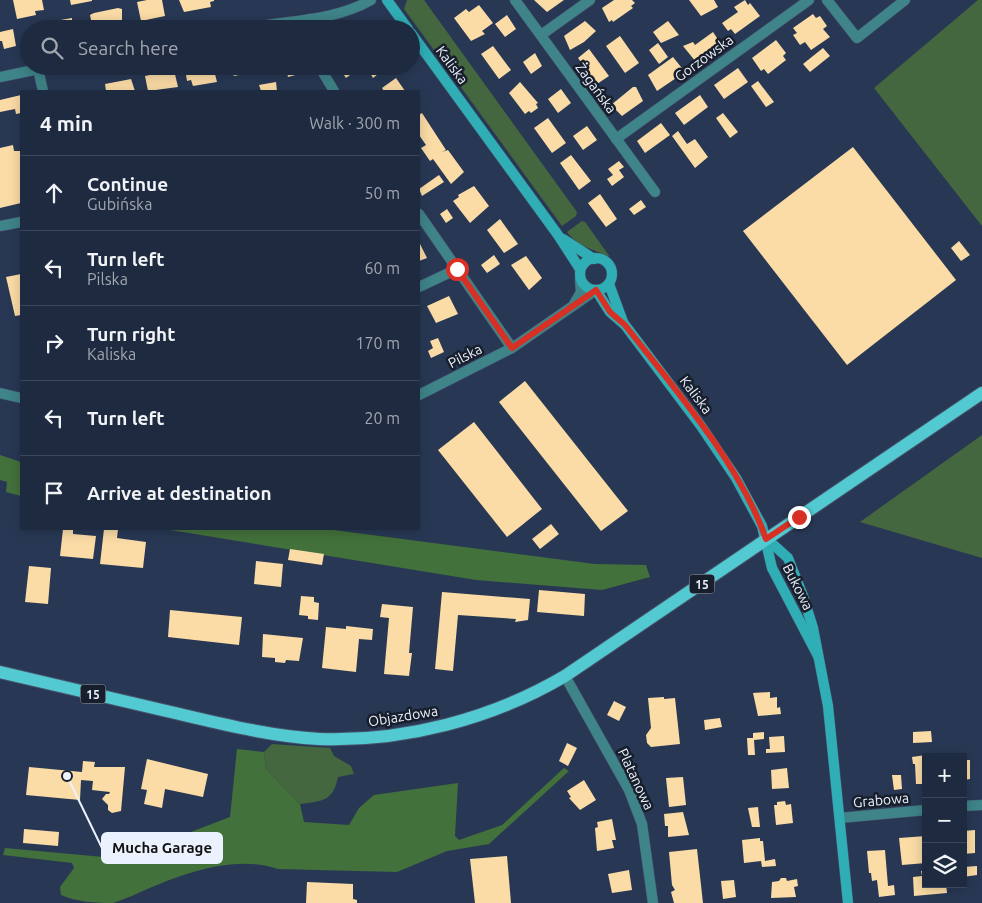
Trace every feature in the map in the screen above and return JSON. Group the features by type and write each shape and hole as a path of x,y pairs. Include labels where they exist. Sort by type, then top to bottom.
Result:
{"main road":[{"name":"15","path":"766,539 982,393"},
{"name":"Objazdowa","path":"0,672 250,730 319,739 385,736 448,724 504,706 565,676 766,539"}],"street":[{"path":"322,20 371,0"},
{"path":"387,0 401,20"},
{"name":"Żagańska","path":"515,0 655,192"},
{"path":"541,35 590,0"},
{"name":"Gorzowska","path":"616,139 808,0"},
{"path":"827,0 856,38 905,0"},
{"name":"Kaliska","path":"420,45 558,235 580,274"},
{"path":"0,77 20,73"},
{"path":"39,75 43,90"},
{"path":"324,75 333,90"},
{"path":"420,215 512,348"},
{"path":"0,226 20,222"},
{"name":"Kaliska","path":"558,235 594,259"},
{"path":"573,308 581,292 580,274 586,261 601,259 609,265 612,274 609,284 596,290 586,287 580,274"},
{"path":"420,287 457,269"},
{"name":"Kaliska","path":"609,284 612,298 625,325 728,464 749,500 766,539"},
{"name":"Kaliska","path":"596,290 610,312 625,325"},
{"name":"Pilska","path":"420,394 512,348 573,308 596,290"},
{"path":"0,393 20,398"},
{"name":"Bukowa","path":"766,539 772,568 818,656"},
{"name":"Bukowa","path":"766,539 788,558 793,568 808,612 818,656 826,693 848,903"},
{"name":"Platanowa","path":"565,676 629,790 642,824 653,903"},
{"path":"967,806 982,805"},
{"name":"Grabowa","path":"840,818 922,810"}],"green space":[{"path":"407,0 424,0 577,212 576,216 562,226 420,31 420,20 412,20 404,9"},
{"path":"978,0 982,0 982,226 874,88"},
{"path":"582,221 585,222 610,257 582,245 567,232"},
{"path":"982,435 982,558 860,522"},
{"path":"0,455 20,462 20,496 6,492 7,482 0,480"},
{"path":"170,530 334,530 595,564 646,565 650,577 602,590 476,580"},
{"path":"272,744 330,748 334,756 351,766 354,774 338,777 333,791 326,798 300,804 266,769 264,752"},
{"path":"237,749 264,752 266,769 300,804 304,822 349,825 359,808 374,795 458,783 455,836 459,840 502,825 564,768 569,771 489,844 447,851 397,872 278,869 263,865 231,864 182,875 113,903 100,903 80,901 61,895 60,887 74,868 72,863 3,855 5,848 114,858 141,851 230,817"}],"building":[{"path":"13,0 42,0 44,10 35,11 36,15 17,19"},
{"path":"70,0 92,0 92,1 71,5"},
{"path":"162,0 165,16 141,20 137,2"},
{"path":"179,0 214,1 210,2 211,7 184,12"},
{"path":"534,0 564,0 547,12"},
{"path":"614,0 632,0 635,3 631,6 633,8 613,22 612,20 609,22 602,8"},
{"path":"689,0 714,0 718,7 701,16"},
{"path":"745,0 748,5 750,3 760,16 735,34 731,29 728,31 722,23 738,12 734,7"},
{"path":"479,5 493,23 482,31 485,34 471,41 454,18 466,9 469,12"},
{"path":"118,8 122,9 122,20 91,20 90,15"},
{"path":"813,14 816,18 820,16 827,26 823,29 830,37 811,50 805,42 800,45 793,35 797,33 793,28"},
{"path":"507,15 516,29 505,37 495,24"},
{"path":"585,21 596,31 584,42 570,50 564,36"},
{"path":"668,21 679,35 661,43 653,32"},
{"path":"13,29 16,46 4,49 2,41 0,41 0,32"},
{"path":"713,32 721,44 696,62 683,46 693,42 695,45"},
{"path":"620,36 639,63 625,73 606,46"},
{"path":"776,40 786,53 783,56 786,60 768,74 764,69 761,71 752,58"},
{"path":"658,43 668,57 659,64 649,50"},
{"path":"493,46 511,70 499,79 481,54"},
{"path":"823,48 830,56 810,72 803,64"},
{"path":"589,49 609,76 597,84 578,58"},
{"path":"535,53 542,66 531,74 523,62"},
{"path":"673,57 685,72 657,91 648,75"},
{"path":"738,68 748,82 724,99 714,85"},
{"path":"175,75 178,87 148,90 145,76"},
{"path":"186,75 215,75 217,82 193,86 191,80 187,81"},
{"path":"396,78 404,90 383,90 382,88"},
{"path":"131,79 135,90 106,90 105,84"},
{"path":"758,81 774,102 766,107 751,86"},
{"path":"276,82 277,90 261,90 259,85"},
{"path":"520,82 538,103 536,104 538,108 531,113 529,111 525,114 509,93"},
{"path":"633,87 636,87 643,101 622,116 611,105"},
{"path":"561,89 571,103 558,113 548,99"},
{"path":"20,95 20,113 16,114 15,109 0,112 0,100"},
{"path":"700,95 708,107 684,125 675,113"},
{"path":"422,113 446,150 442,152 448,150 464,172 451,184 433,159 430,161 421,148 426,145 420,136 420,114"},
{"path":"723,113 738,132 730,138 716,118"},
{"path":"548,118 566,143 552,153 534,128"},
{"path":"661,123 670,135 645,153 637,141"},
{"path":"587,126 597,140 583,150 573,136"},
{"path":"678,131 687,144 695,139 708,157 695,168 672,136"},
{"path":"13,145 14,151 20,151 20,203 0,208 0,148"},
{"path":"853,147 956,280 847,365 743,231"},
{"path":"571,155 591,181 579,190 560,163"},
{"path":"619,161 624,167 619,170 624,177 612,186 607,179 613,175 608,169"},
{"path":"439,175 444,182 422,196 420,188"},
{"path":"474,186 489,206 470,223 453,201 459,197 458,195"},
{"path":"600,194 617,219 606,227 588,203"},
{"path":"641,200 646,207 634,215 629,209"},
{"path":"447,209 453,218 446,223 440,214"},
{"path":"500,219 518,244 504,253 487,230"},
{"path":"959,241 970,255 961,261 951,248"},
{"path":"420,244 427,258 420,261"},
{"path":"494,255 500,264 487,273 481,265"},
{"path":"526,256 542,278 529,290 511,265"},
{"path":"20,274 20,315 15,316 6,277"},
{"path":"449,296 458,314 436,323 427,306"},
{"path":"438,338 444,352 431,358 428,351 433,348 430,341"},
{"path":"525,381 628,511 601,531 499,402"},
{"path":"474,422 542,509 507,537 438,450"},
{"path":"551,524 559,534 540,549 532,539"},
{"path":"63,530 73,530 73,534 96,536 93,559 60,556"},
{"path":"104,530 118,530 117,538 146,542 143,568 100,564"},
{"path":"290,549 324,554 322,565 288,560"},
{"path":"256,561 283,564 281,587 254,584"},
{"path":"29,566 51,568 48,604 25,602"},
{"path":"539,590 585,594 584,616 537,612"},
{"path":"442,592 530,599 528,620 515,622 516,619 458,615 453,671 435,669"},
{"path":"301,596 314,597 314,602 319,603 318,620 308,619 308,616 299,615"},
{"path":"382,604 413,607 409,653 412,653 409,676 384,674 389,618 380,617"},
{"path":"170,610 242,617 239,645 168,637"},
{"path":"346,626 373,629 372,640 359,639 356,672 322,668 326,627 346,629"},
{"path":"263,634 303,638 299,661 286,660 285,663 275,662 275,658 262,657"},
{"path":"770,692 770,698 777,697 777,708 780,707 781,714 758,716 753,693"},
{"path":"664,697 664,699 675,698 680,744 651,747 647,743 646,735 651,728 648,698"},
{"path":"614,701 626,707 619,721 607,715"},
{"path":"720,718 722,727 705,730 704,720"},
{"path":"931,731 932,742 913,743 913,732"},
{"path":"764,732 764,739 754,740 755,755 748,755 747,738 753,738 753,733"},
{"path":"784,736 785,752 766,753 766,749 770,749 769,737"},
{"path":"567,743 577,748 568,766 559,761"},
{"path":"922,756 922,784 916,784 915,764 913,764 912,757"},
{"path":"147,759 208,774 203,797 165,789 162,808 144,804 147,790 141,789"},
{"path":"967,760 970,760 970,779 967,779"},
{"path":"83,761 95,762 94,767 125,767 121,811 112,813 108,810 108,805 102,799 110,792 92,790 93,781 81,780 80,800 26,795 29,767 82,772"},
{"path":"787,768 789,788 772,789 771,770"},
{"path":"892,775 901,775 902,789 894,790"},
{"path":"683,777 686,805 669,807 666,778"},
{"path":"584,780 596,800 580,810 569,798 571,797 567,791"},
{"path":"785,801 786,805 791,804 793,823 776,825 774,805 777,805 777,802"},
{"path":"758,807 760,827 752,827 748,808"},
{"path":"683,812 689,835 668,837 668,826 665,826 664,814"},
{"path":"612,819 616,840 612,840 614,848 597,851 595,828 598,827 597,822"},
{"path":"24,829 59,832 58,846 23,843"},
{"path":"975,830 975,853 967,854 967,831"},
{"path":"922,836 922,863 902,865 899,838"},
{"path":"760,838 760,841 763,841 765,861 775,859 776,866 762,867 761,861 744,863 742,840"},
{"path":"697,849 703,903 674,903 671,892 675,890 672,885 669,852"},
{"path":"885,850 888,886 894,885 895,895 879,897 877,880 872,881 871,873 869,873 867,851"},
{"path":"507,856 511,903 475,903 470,859"},
{"path":"977,866 977,875 967,876 967,867"},
{"path":"629,870 632,890 612,893 608,874"},
{"path":"922,876 922,888 946,888 947,893 914,896 913,877"},
{"path":"781,878 786,878 787,881 797,879 798,886 794,887 796,897 771,898 772,882 779,881"},
{"path":"734,880 736,897 723,899 721,881"},
{"path":"307,882 353,884 353,899 357,900 357,903 306,903"}],"place":[{"name":"Mucha Garage","path":"67,776"}],"route":[{"path":"457,269 512,348 573,308 596,290 610,312 625,325 728,464 749,500 762,526 766,539 799,517"}]}
